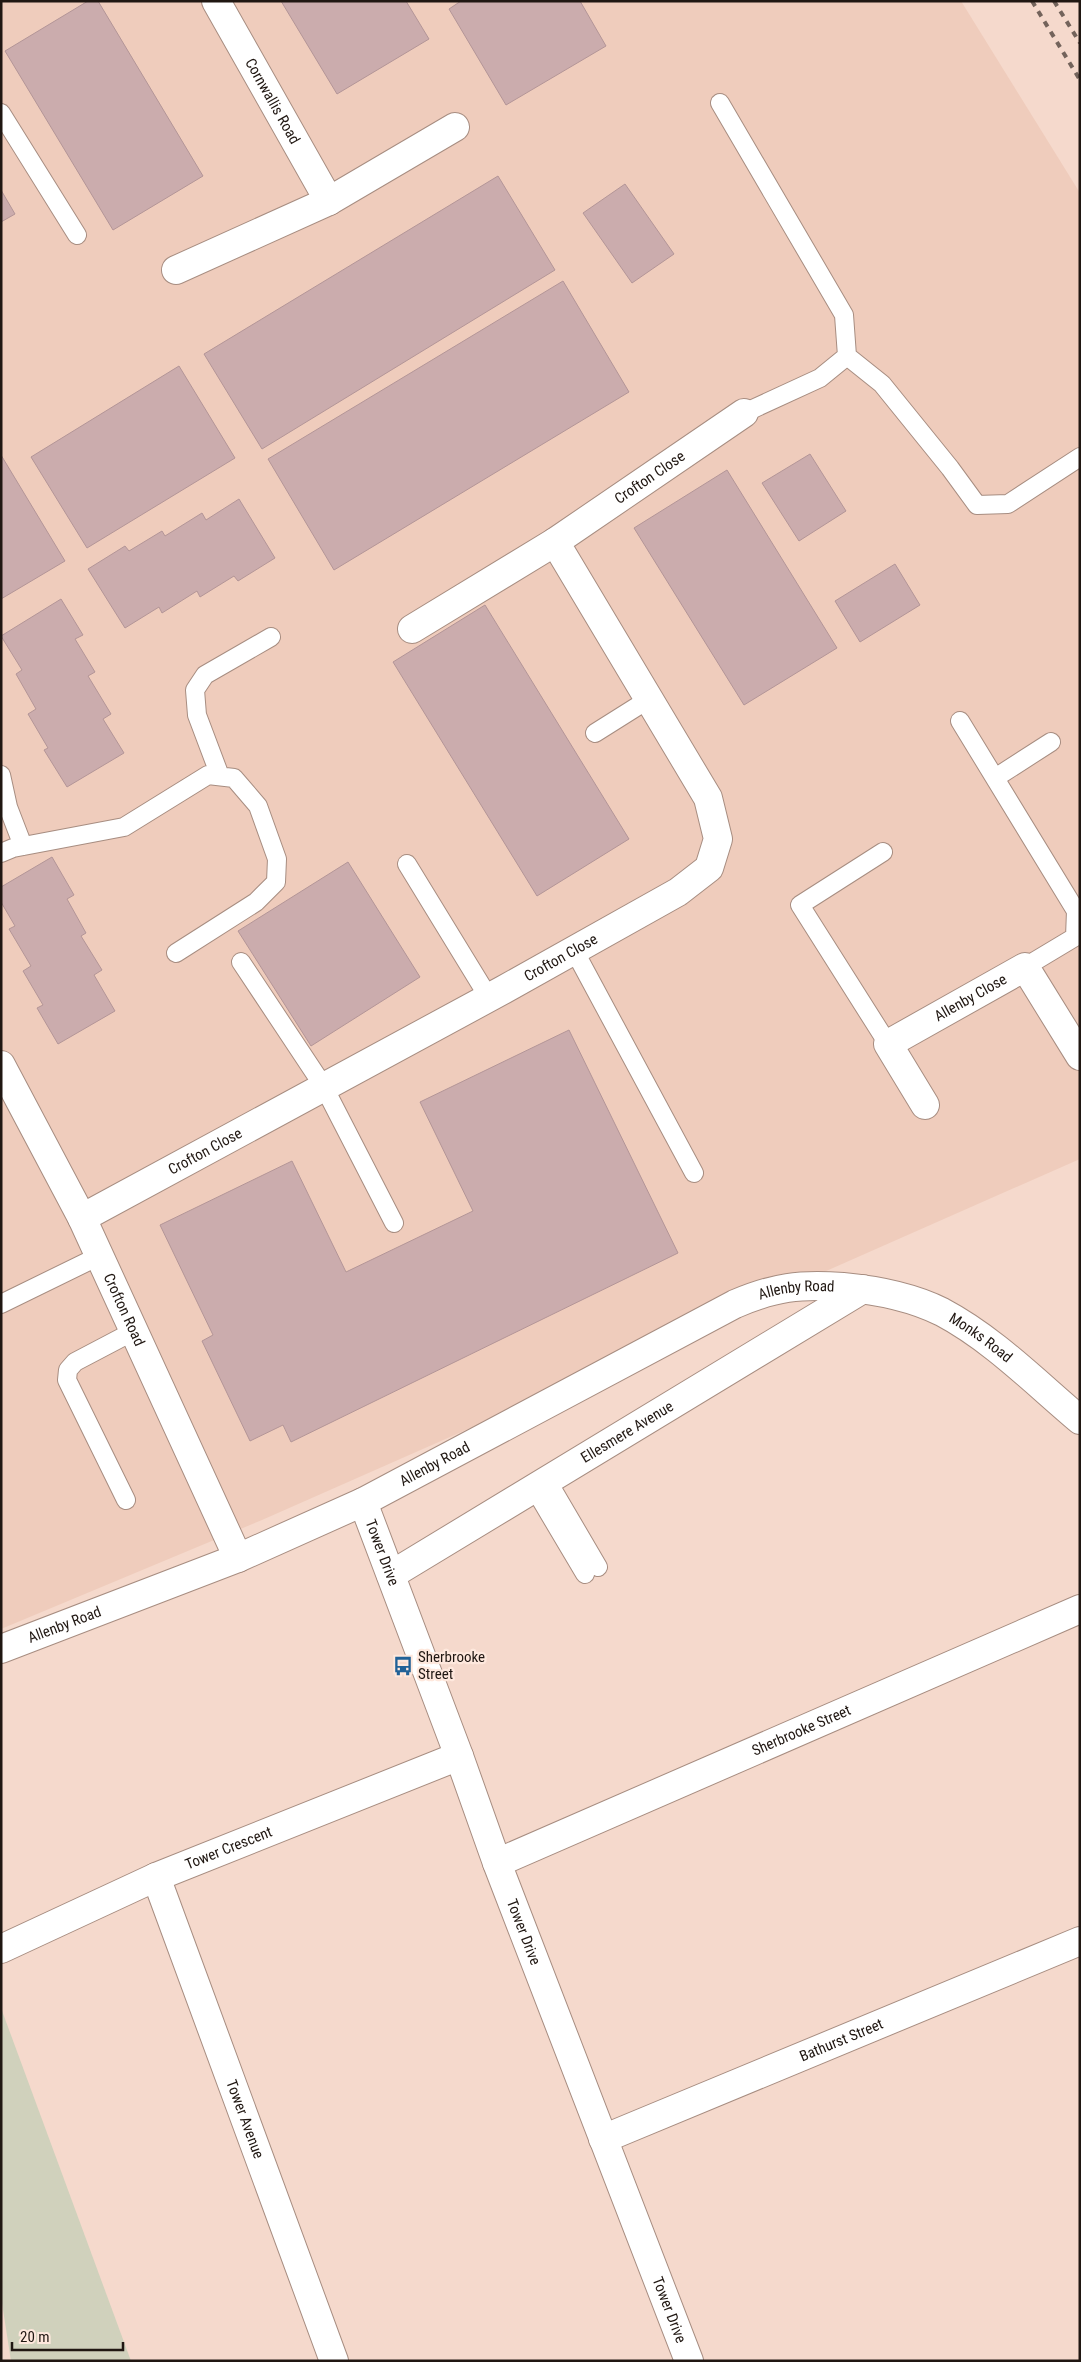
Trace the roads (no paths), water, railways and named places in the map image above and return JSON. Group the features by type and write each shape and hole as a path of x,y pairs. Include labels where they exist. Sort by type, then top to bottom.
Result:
{"street":[{"name":"Cornwallis Road","path":"216,1 329,201"},
{"path":"176,270 329,201 455,127"},
{"name":"Crofton Close","path":"412,629 555,542 744,413"},
{"name":"Crofton Close","path":"82,1218 489,998 678,892 709,868 718,839 708,798 555,542"},
{"name":"Allenby Close","path":"888,1044 1025,967 1080,1056"},
{"path":"888,1044 925,1105"},
{"name":"Crofton Road","path":"1,1065 82,1218 238,1558"},
{"name":"Allenby Road","path":"1,1649 238,1558 363,1502 752,1297 792,1286 864,1289"},
{"name":"Monks Road","path":"864,1289 916,1302 943,1313 1003,1355 1080,1420"},
{"name":"Ellesmere Avenue","path":"391,1575 864,1289"},
{"name":"Tower Drive","path":"363,1502 459,1756 497,1863 689,2361"},
{"name":"Sherbrooke Street","path":"497,1863 1080,1609"},
{"name":"Tower Crescent","path":"1,1949 156,1877 459,1756"},
{"name":"Tower Avenue","path":"156,1877 334,2361"},
{"name":"Bathurst Street","path":"603,2139 1080,1941"}],"lane":[{"path":"720,103 844,315 847,356 882,384 950,468 977,505 1008,504 1080,457"},
{"path":"1,113 78,235"},
{"path":"744,413 820,378 847,356"},
{"path":"220,776 197,715 195,690 205,675 271,637"},
{"path":"595,733 649,699"},
{"path":"960,721 1076,911 1076,937 1025,967"},
{"path":"995,778 1051,742"},
{"path":"1,775 8,807 22,846"},
{"path":"1,853 22,846 124,827 208,775 234,778 258,806 277,859 276,882 256,902 176,953"},
{"path":"883,852 800,905 888,1044"},
{"path":"407,864 489,998"},
{"path":"574,950 694,1173"},
{"path":"241,962 324,1087 394,1223"},
{"path":"1,1304 99,1256"},
{"path":"126,1500 67,1380 68,1370 75,1362 134,1331"},
{"path":"540,1484 591,1571"}],"railway":[{"path":"1032,1 1080,80"},
{"path":"1054,1 1080,43"}],"place":[{"name":"Sherbrooke Street","path":"403,1666"}]}
